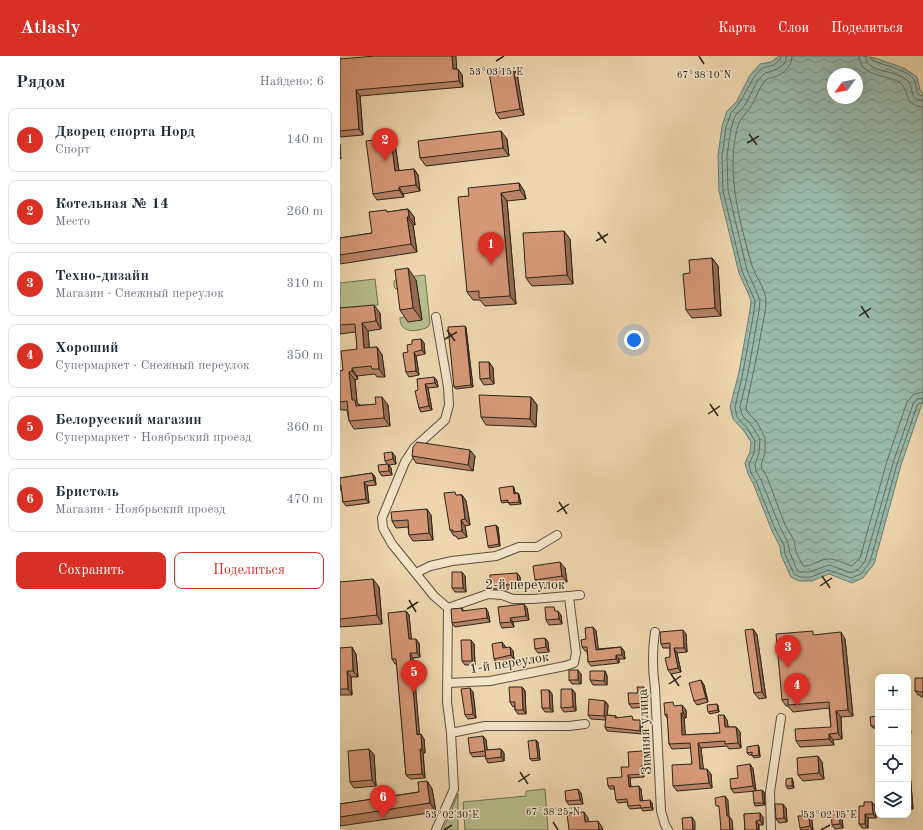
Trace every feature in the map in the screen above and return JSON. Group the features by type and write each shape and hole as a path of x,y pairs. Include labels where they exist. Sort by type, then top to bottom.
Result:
{"street":[{"path":"436,317 448,387 449,405 445,420 414,448 405,462 382,518 383,528 392,544 434,596 448,608 447,702 451,733 454,789 436,830"},
{"path":"416,573 430,566 452,561 496,556 519,547 537,547 557,535"},
{"name":"2-й переулок","path":"448,608 488,594 526,599 570,597 580,595"},
{"name":"1-й переулок","path":"448,683 490,680 574,663 576,654 570,597"},
{"name":"Зимняя улица","path":"655,632 652,652 652,669 655,688 661,804 665,825 668,830"},
{"path":"771,830 770,792 781,718"},
{"path":"451,733 485,726 569,726 585,724"}],"green space":[{"path":"425,275 430,323 428,327 419,330 414,331 406,329 403,327 400,318 408,316 404,288 396,289 394,287 394,281 398,278"},
{"path":"375,279 378,305 340,309 340,283"},
{"path":"545,789 548,830 465,830 463,802 526,796 526,791"},
{"path":"458,794 458,830 443,830"}],"water":[{"path":"779,56 862,56 875,58 904,68 917,77 920,90 923,93 923,401 901,465 874,564 863,578 852,583 829,574 812,581 799,581 791,577 781,555 780,547 748,474 745,463 750,452 751,442 744,431 733,419 730,407 739,372 751,300 739,273 719,191 718,156 722,126 727,111 737,101 750,75 760,64 771,62"}],"building":[{"path":"375,56 452,56 453,69 458,69 459,81 356,90 359,129 340,131 340,59"},
{"path":"513,68 520,109 496,113 489,72"},
{"path":"501,131 503,148 420,158 418,141"},
{"path":"391,138 395,171 414,169 416,185 399,187 399,190 373,194 366,141"},
{"path":"519,183 520,190 501,193 510,296 479,298 479,291 467,292 458,197 469,196 468,188"},
{"path":"408,209 409,217 407,217 411,244 340,255 340,238 372,233 369,212 386,210 387,212"},
{"path":"564,231 567,275 526,278 523,233"},
{"path":"712,258 715,308 686,310 683,274 690,273 689,260"},
{"path":"408,268 413,308 400,310 395,270"},
{"path":"374,305 376,321 362,323 364,348 377,347 379,369 372,369 371,366 352,368 352,371 349,372 352,400 355,400 356,406 376,404 375,397 382,397 384,418 349,421 347,401 340,402 340,371 343,370 341,351 357,349 355,324 340,325 340,308"},
{"path":"465,326 471,385 454,387 448,327"},
{"path":"421,339 422,350 414,352 416,371 406,372 403,353 408,352 407,345 412,344 412,340"},
{"path":"479,362 489,362 490,378 480,379"},
{"path":"434,377 435,383 425,384 429,406 419,408 415,391 418,390 417,379"},
{"path":"479,395 531,397 530,419 481,417"},
{"path":"417,442 470,450 468,465 412,456 413,447"},
{"path":"392,452 393,459 385,461 384,453"},
{"path":"388,464 389,471 379,472 378,465"},
{"path":"372,473 374,480 364,482 366,499 343,502 340,478"},
{"path":"513,486 514,494 518,493 519,502 508,503 508,500 501,501 499,488"},
{"path":"455,492 456,495 462,495 465,519 461,520 462,531 453,532 453,530 450,530 444,493"},
{"path":"427,509 429,533 409,535 408,520 392,521 391,512"},
{"path":"496,525 499,544 488,546 485,527"},
{"path":"560,562 562,576 535,580 533,566"},
{"path":"452,572 462,572 463,588 452,588"},
{"path":"517,573 518,584 504,586 490,585 490,575"},
{"path":"373,579 377,615 340,619 340,582"},
{"path":"524,604 526,616 510,618 511,622 500,623 498,607"},
{"path":"545,607 554,607 555,611 558,611 559,619 546,620"},
{"path":"462,608 462,611 486,608 487,618 452,623 451,609"},
{"path":"406,611 409,639 416,639 417,653 410,653 417,735 421,734 422,749 420,749 422,774 406,775 396,659 392,659 388,613"},
{"path":"593,627 596,650 621,647 622,655 616,655 616,659 588,662 587,647 582,647 581,640 586,639 585,628"},
{"path":"753,629 762,692 754,693 745,630"},
{"path":"683,630 684,648 674,648 678,668 668,670 665,658 670,657 670,643 661,644 660,632"},
{"path":"813,631 813,635 841,632 848,710 836,711 838,733 829,734 829,739 796,741 795,729 831,727 829,702 788,705 788,699 782,700 776,634"},
{"path":"545,638 546,647 535,649 534,639"},
{"path":"461,640 471,640 472,661 462,661"},
{"path":"502,642 503,648 510,647 511,655 494,659 492,644"},
{"path":"352,647 353,671 347,671 348,689 340,689 340,648"},
{"path":"569,670 578,670 578,680 569,680"},
{"path":"590,671 605,671 604,681 590,680"},
{"path":"915,678 923,678 923,692 915,691"},
{"path":"701,680 706,698 694,701 689,683"},
{"path":"509,687 522,687 523,710 515,710 515,702 510,702"},
{"path":"637,687 644,687 645,703 629,704 628,693 638,693"},
{"path":"470,688 473,714 465,715 461,689"},
{"path":"561,689 572,689 573,707 561,708"},
{"path":"541,690 549,690 550,708 542,708"},
{"path":"589,699 605,701 604,716 588,715"},
{"path":"673,702 674,706 682,705 682,735 720,733 718,715 724,715 725,727 736,727 738,743 725,744 725,741 698,743 700,769 707,769 709,783 673,786 672,765 692,764 690,743 669,744 667,714 665,715 664,703"},
{"path":"717,704 718,710 708,712 707,705"},
{"path":"606,715 616,716 615,718 632,716 633,720 640,720 640,731 605,727"},
{"path":"875,716 875,726 871,726 870,717"},
{"path":"483,736 485,751 470,753 468,738"},
{"path":"536,740 538,758 530,759 528,741"},
{"path":"758,745 759,755 752,756 752,752 747,753 747,747"},
{"path":"369,749 372,780 350,782 348,751"},
{"path":"501,749 501,757 486,759 485,750"},
{"path":"643,751 644,766 641,766 642,774 628,775 629,787 639,786 640,801 650,800 651,807 641,808 640,805 628,806 627,799 616,800 614,786 608,786 607,778 622,777 621,767 629,767 628,752"},
{"path":"818,756 819,773 798,775 797,758"},
{"path":"750,764 753,786 731,789 730,779 738,778 737,766"},
{"path":"792,778 792,786 786,786 786,779"},
{"path":"427,781 430,803 340,817 340,804 419,792 418,782"},
{"path":"578,789 580,800 566,801 565,791"},
{"path":"762,790 763,803 754,803 753,791"},
{"path":"725,796 730,830 721,830 719,806 716,806 715,798"},
{"path":"864,802 872,802 873,814 865,814 865,824 859,824 859,806 864,806"},
{"path":"775,804 783,804 784,818 776,819"},
{"path":"808,810 810,826 800,828 798,816 803,816 802,811"},
{"path":"839,811 840,824 832,825 831,812"},
{"path":"584,812 585,822 598,821 599,830 569,830 567,813"},
{"path":"760,813 760,820 756,821 757,830 745,830 744,814"},
{"path":"692,817 693,830 683,830 682,818"}],"place":[{"name":"Котельная № 14","path":"385,161"},
{"name":"Дворец спорта Норд","path":"491,265"},
{"name":"Техно-дизайн","path":"788,668"},
{"name":"Белорусский магазин","path":"414,693"},
{"name":"Хороший","path":"797,706"},
{"name":"Бристоль","path":"383,818"}]}
